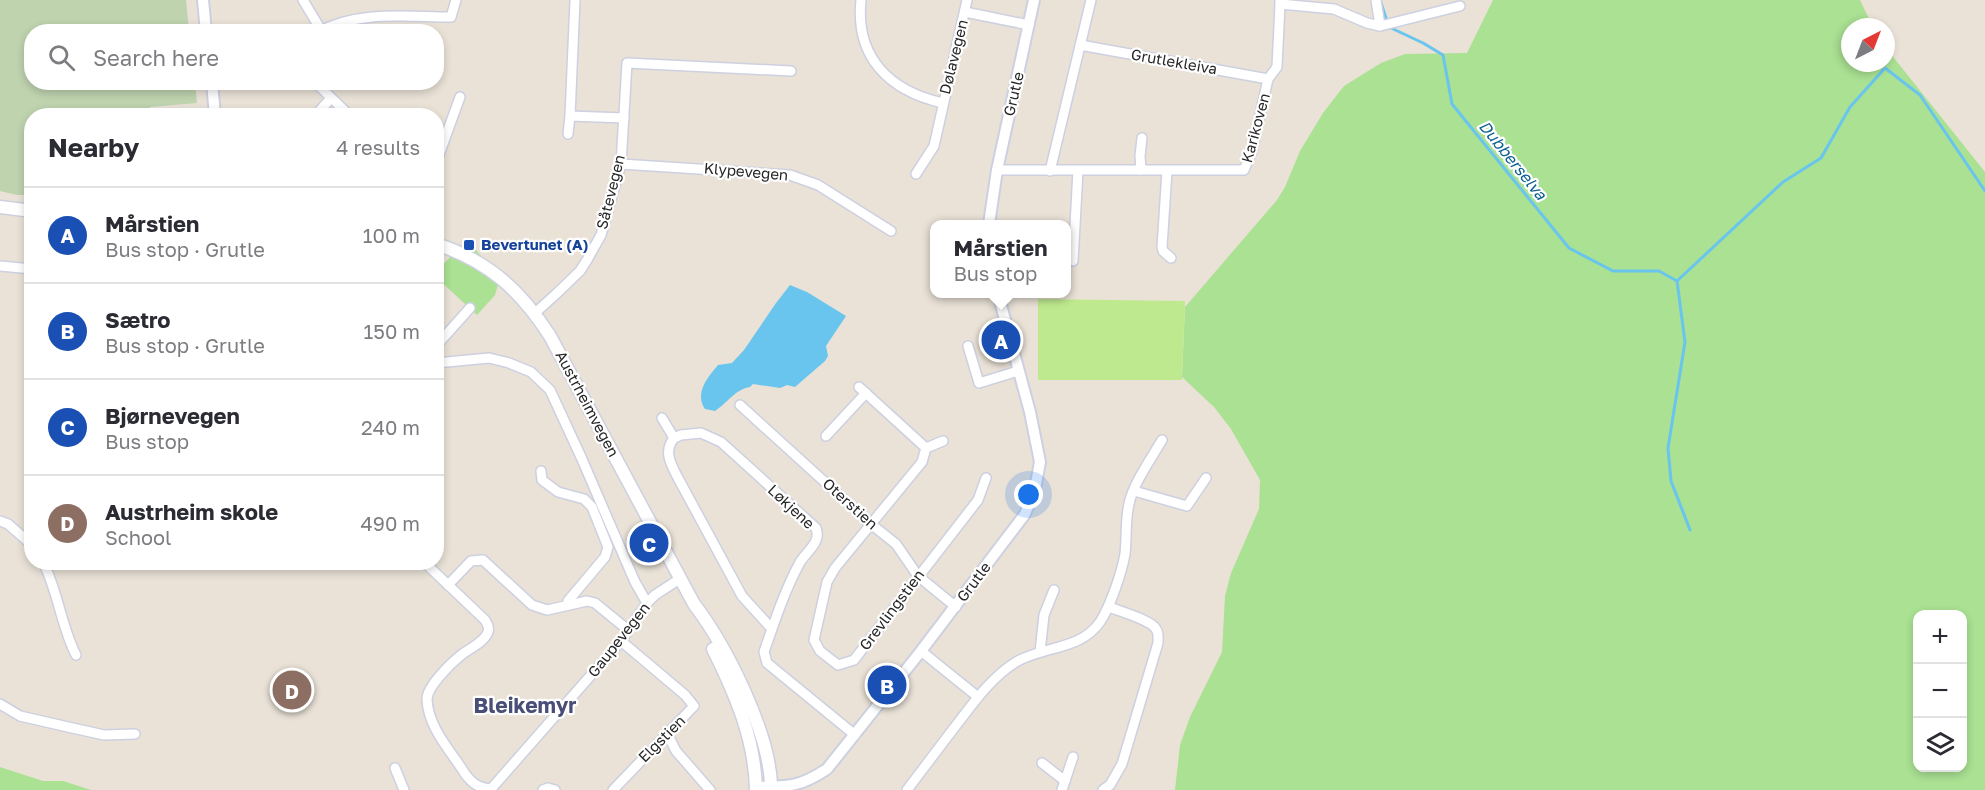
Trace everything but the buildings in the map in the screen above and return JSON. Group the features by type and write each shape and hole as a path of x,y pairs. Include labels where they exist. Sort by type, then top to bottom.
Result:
{"main road":[{"path":"0,207 24,210"},
{"name":"Austrheimvegen","path":"444,247 458,251 509,284 535,313 550,336 752,707 760,731 771,788"},
{"name":"Austrheimvegen","path":"694,603 700,623 743,718 750,743 756,788"}],"street":[{"path":"203,0 205,24"},
{"path":"303,0 316,24"},
{"path":"337,24 347,20 374,17 451,17 456,0"},
{"path":"568,134 575,0"},
{"name":"Dølavegen","path":"861,0 863,40 869,55 878,67 887,77 907,90 927,100 943,103"},
{"name":"Dølavegen","path":"916,174 934,146 968,0"},
{"name":"Grutle","path":"990,220 997,170 1035,0"},
{"path":"1050,171 1091,0"},
{"path":"1376,0 1380,26"},
{"path":"1268,79 1276,67 1280,2 1334,9 1380,26 1460,6"},
{"name":"Dølavegen","path":"965,12 1029,25"},
{"name":"Grutlekleiva","path":"1080,45 1268,79"},
{"name":"Såtevegen","path":"535,313 555,296 588,260 601,235 621,164 627,63 791,71"},
{"name":"Karikoven","path":"997,170 1244,170 1252,151 1268,79"},
{"path":"213,90 214,108"},
{"path":"323,90 342,108"},
{"path":"322,108 331,98"},
{"path":"444,141 460,98"},
{"path":"570,116 624,118"},
{"path":"1141,170 1142,138"},
{"name":"Klypevegen","path":"621,164 790,175 818,185 891,231"},
{"path":"1073,261 1078,171"},
{"path":"1167,171 1162,247 1171,258"},
{"path":"0,266 24,268"},
{"name":"Grutle","path":"756,788 796,785 826,769 956,607 1025,514 1035,489 1040,462 999,298"},
{"path":"444,337 470,308"},
{"path":"968,346 979,383 1018,371"},
{"path":"444,362 489,358 531,372 550,390 635,582 647,603"},
{"path":"826,436 863,390 926,448 943,441"},
{"name":"Oterstien","path":"740,405 871,524 896,543 918,576 956,607"},
{"path":"662,418 674,438 668,450 668,458 678,478 742,596 772,629"},
{"name":"Løkjene","path":"674,438 681,435 700,434 721,442 816,528 817,540 799,562 764,652 767,663 855,735"},
{"path":"907,790 978,697 998,676 1016,662 1040,652 1065,646 1089,635 1099,622 1108,607 1125,555 1129,501 1162,440"},
{"name":"Grevlingstien","path":"926,448 922,462 842,558 827,582 814,640 820,651 837,665 854,660 978,500 986,478"},
{"path":"541,471 542,480 558,492 584,499 592,507 608,547 605,556 568,602 568,605"},
{"path":"1134,491 1187,506 1206,478"},
{"path":"0,521 8,524 24,538"},
{"path":"448,585 471,561 483,560 532,605 547,610 587,601 595,603 628,630"},
{"path":"47,570 69,640 76,655"},
{"path":"432,570 489,626 489,632 484,638 460,656 432,686 427,696 434,727 468,778 480,788 491,789"},
{"name":"Gaupevegen","path":"491,789 621,641 647,603 655,595 681,579"},
{"path":"1040,652 1044,615 1054,590"},
{"path":"1103,790 1110,785 1122,764 1158,635 1155,627 1148,622 1108,607"},
{"name":"Elgstien","path":"613,790 694,706 685,695 621,641"},
{"path":"921,651 978,697"},
{"path":"0,704 20,716 39,721 104,735 135,734"},
{"path":"668,735 676,751 710,790"},
{"path":"1042,763 1064,785 1073,757"},
{"path":"395,768 404,790"},
{"path":"543,790 548,788 555,790"}],"green space":[{"path":"0,0 186,0 188,24 24,24 24,90 196,90 197,103 150,108 24,108 24,195 0,191"},
{"path":"1493,0 1860,0 1869,18 1841,18 1841,72 1895,72 1895,59 1985,172 1985,790 1175,790 1180,745 1190,717 1222,652 1225,596 1231,573 1259,509 1260,480 1231,429 1214,407 1182,377 1185,307 1277,200 1300,151 1323,113 1344,86 1381,63 1405,54 1467,53"},
{"path":"473,247 500,277 495,295 477,315 444,284 444,264 458,249"},
{"path":"1038,299 1185,301 1182,380 1038,380"},
{"path":"0,767 43,781 63,781 91,790 0,790"}],"water":[{"path":"790,285 807,292 846,316 826,346 828,356 825,361 795,387 787,385 780,388 753,384 736,393 715,411 705,409 701,397 710,375 718,365 732,363 744,350"}],"waterway":[{"name":"Dubberselva","path":"1380,0 1389,27 1443,55 1452,104 1569,248 1613,271 1659,271 1677,281"},
{"path":"1677,281 1783,182 1821,158 1850,107 1885,68 1920,95 1985,191"},
{"path":"1677,281 1685,342 1668,448 1671,481 1690,530"}],"place":[{"name":"Bevertunet (A)","path":"469,245"},
{"name":"Mårstien","path":"1001,340"},
{"name":"Bjørnevegen","path":"649,543"},
{"name":"Sætro","path":"887,685"},
{"name":"Austrheim skole","path":"292,690"}],"district":[{"name":"Bleikemyr","path":"525,706"}]}
